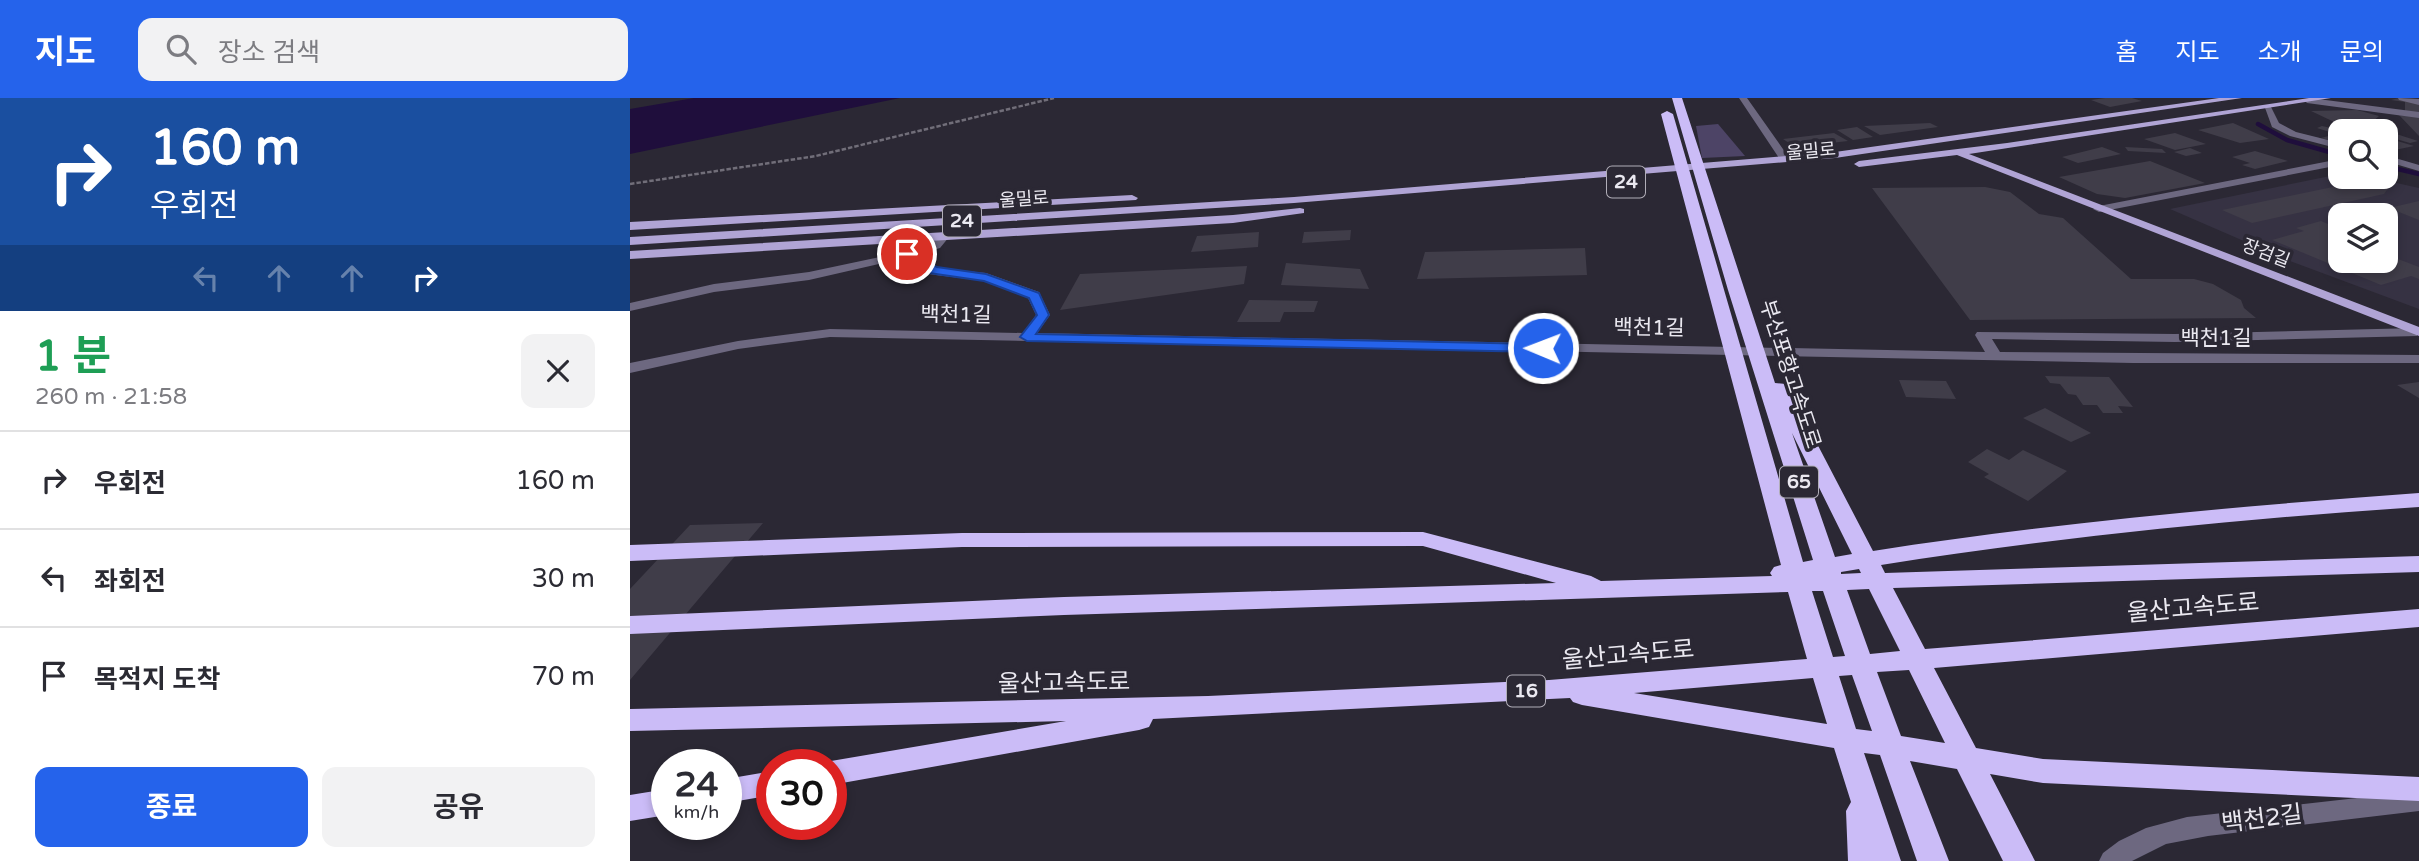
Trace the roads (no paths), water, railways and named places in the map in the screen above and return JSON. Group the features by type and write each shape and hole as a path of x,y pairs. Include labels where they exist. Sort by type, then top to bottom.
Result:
{"highway":[{"name":"65","path":"1664,98 1758,443 1859,785 1885,861"},
{"name":"부산포항고속도로","path":"1677,98 1750,331 1871,695 1933,861"},
{"path":"1750,331 2019,861"},
{"path":"1697,587 1966,544 2293,509 2419,500"},
{"path":"630,552 962,540 1423,539 1613,590"},
{"name":"울산고속도로","path":"630,625 1077,605 2419,564"},
{"name":"울산고속도로","path":"630,720 1208,707 1549,690 2419,618"},
{"path":"1549,690 2043,771 2419,789"},
{"path":"847,770 1208,707"},
{"path":"1859,785 1864,861"},
{"path":"630,808 651,805"}],"main road":[{"name":"울밀로","path":"1403,194 1784,159 1936,142 2238,98"},
{"name":"울밀로","path":"630,242 1805,169 1957,153 2327,98"},
{"name":"장검길","path":"1936,142 1957,153 2418,332"},
{"path":"630,226 1235,193 1403,194"},
{"path":"630,255 1233,219 1403,194"}],"street":[{"path":"1743,98 1784,159"},
{"path":"2402,98 2419,102"},
{"path":"2310,101 2419,115"},
{"path":"2267,107 2275,125 2293,134 2328,143"},
{"path":"2398,157 2419,154"},
{"path":"2398,162 2419,168"},
{"path":"2099,208 2328,164"},
{"path":"630,307 714,288 809,276 907,254 936,245 943,237"},
{"path":"907,254 933,271 986,277 1034,295 1043,315 1027,337"},
{"path":"1995,356 1982,335 2175,338 2418,332"},
{"name":"백천1길","path":"630,368 738,345 810,334 1995,356 2419,359"},
{"name":"백천2길","path":"2112,861 2144,841 2197,828 2419,801"}],"waterway":[{"path":"2258,124 2287,140 2328,152"},
{"path":"2398,169 2419,174"}]}
